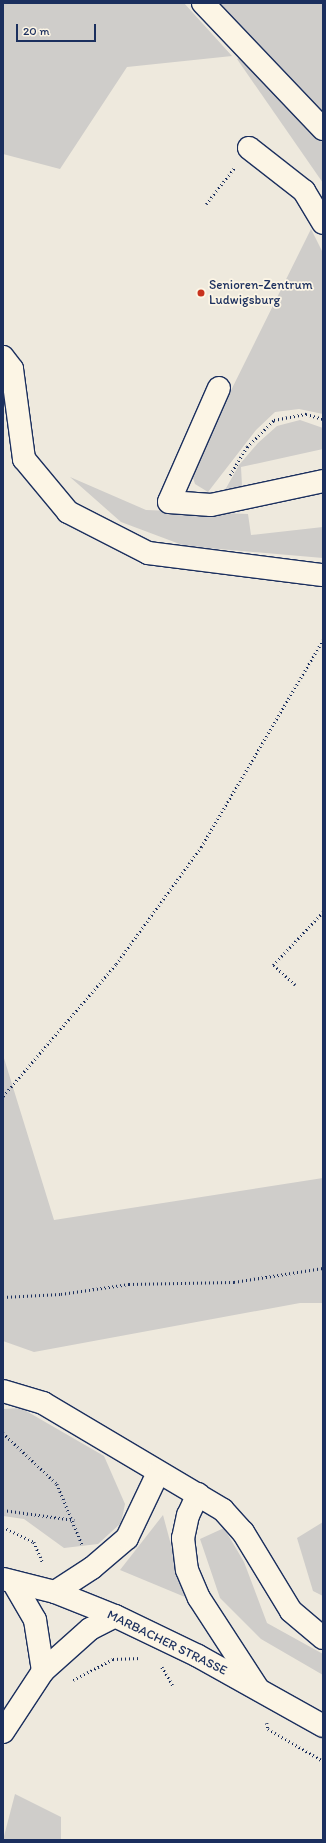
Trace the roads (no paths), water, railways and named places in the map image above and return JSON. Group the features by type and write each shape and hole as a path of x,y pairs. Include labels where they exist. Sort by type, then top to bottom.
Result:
{"street":[{"path":"203,3 323,129"},
{"path":"249,148 304,191 323,224"},
{"path":"3,357 12,369 24,460 68,512 148,553 323,575"},
{"path":"219,388 169,502 211,505 323,481"},
{"path":"3,1391 43,1403 158,1473 198,1494 223,1510 238,1525 291,1611 323,1638"},
{"path":"55,1592 92,1568 127,1538 158,1473"},
{"path":"198,1494 188,1515 183,1538 187,1570 199,1598 258,1689"},
{"path":"8,1580 35,1620 43,1671"},
{"name":"MARBACHER STRASSE","path":"8,1580 55,1592 115,1616 198,1656 323,1726"},
{"path":"3,1732 43,1671 90,1629 115,1616"}],"place":[{"name":"Senioren-Zentrum Ludwigsburg","path":"201,293"}]}
